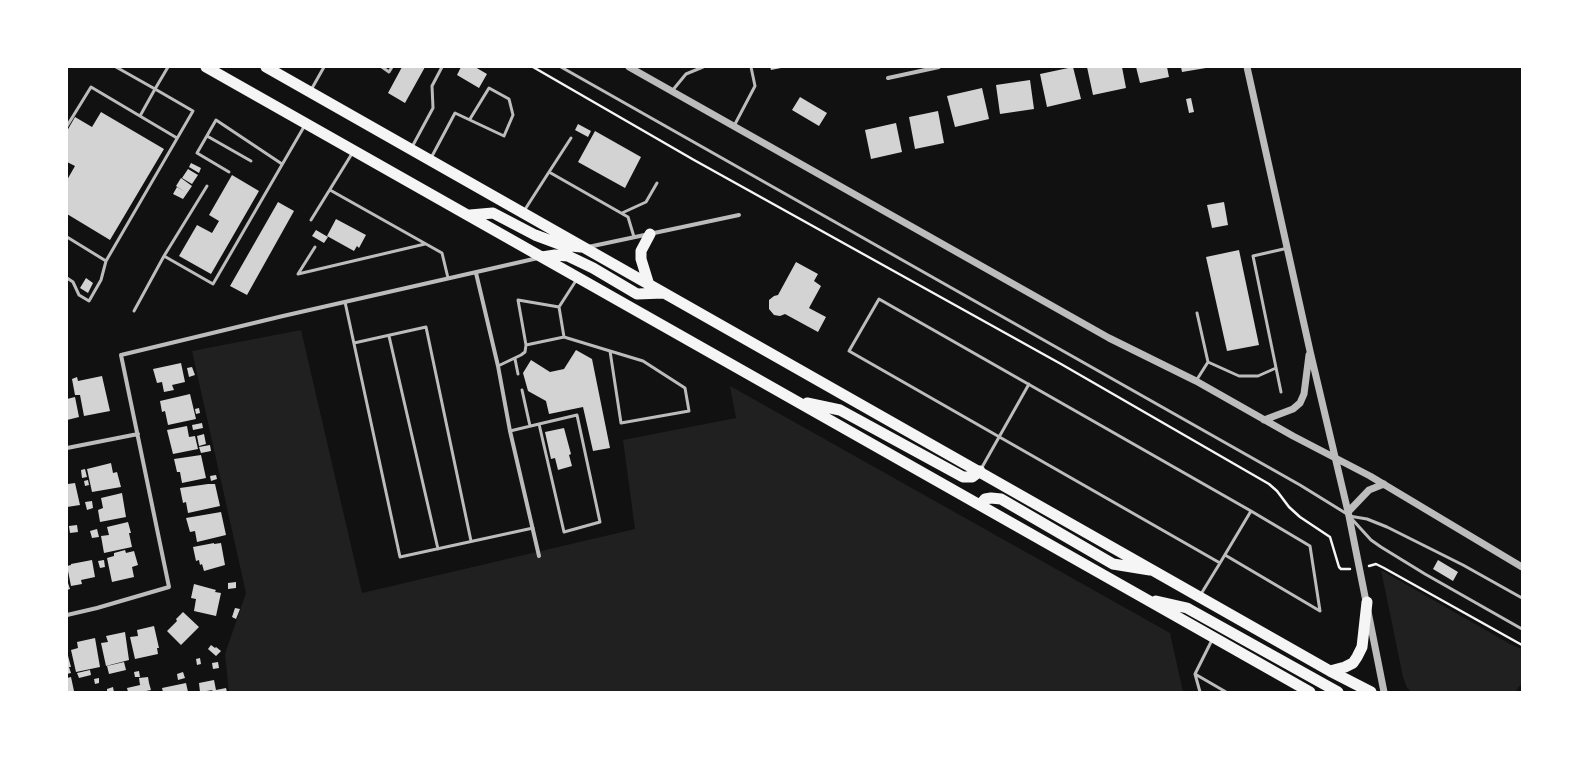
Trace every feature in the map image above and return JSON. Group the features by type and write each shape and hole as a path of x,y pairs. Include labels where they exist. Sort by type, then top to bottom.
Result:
{"highway":[{"path":"206,67 470,215 578,278 1310,692"},
{"path":"266,67 1371,692"},
{"path":"470,215 493,213 535,235 562,245 586,248"},
{"path":"649,285 641,259 641,251 643,244 650,234"},
{"path":"542,257 555,255 568,256 593,268 637,294 664,293"},
{"path":"794,400 840,410 963,477 972,476 980,471"},
{"path":"980,505 985,499 991,498 1001,500 1113,564 1158,572"},
{"path":"1144,598 1187,608 1338,692"},
{"path":"1330,670 1345,667 1357,658 1362,646 1367,602"}],"street":[{"path":"629,67 1109,338 1196,381 1264,420 1384,484 1522,567"},
{"path":"888,78 939,67"},
{"path":"1247,67 1310,351 1349,514 1384,692"},
{"path":"586,248 739,215"},
{"path":"67,615 169,587 121,355 542,257"},
{"path":"476,273 498,366 510,431 539,556"},
{"path":"1264,420 1293,409 1300,403 1304,394 1310,351"},
{"path":"67,448 138,434"},
{"path":"1349,514 1369,490 1384,484"}],"lane":[{"path":"67,278 73,282 79,295 89,301 101,280 106,261 193,111 116,67"},
{"path":"140,116 168,67"},
{"path":"310,92 323,67"},
{"path":"382,67 390,72 392,67"},
{"path":"411,149 433,108 432,86 442,67"},
{"path":"561,67 1349,514 1387,527 1463,565 1522,598"},
{"path":"672,92 686,74 702,67"},
{"path":"734,126 755,86 751,67"},
{"path":"67,126 91,87 177,138"},
{"path":"430,160 455,113 504,136 513,115 509,99 489,88 470,120"},
{"path":"229,172 197,153 216,120 282,164"},
{"path":"164,256 213,284 306,123"},
{"path":"207,136 251,161"},
{"path":"523,212 571,138"},
{"path":"311,220 354,151"},
{"path":"549,172 628,217 634,237"},
{"path":"622,213 646,202 657,184"},
{"path":"134,311 164,256 207,186"},
{"path":"330,190 442,253 448,278"},
{"path":"67,238 106,261"},
{"path":"315,247 298,274 425,244"},
{"path":"1281,392 1253,256 1288,248"},
{"path":"564,337 559,307 578,278"},
{"path":"1220,563 849,350 879,299 1310,546 1320,611 1225,555"},
{"path":"498,366 524,354 526,345 518,300 559,307"},
{"path":"345,302 400,557 533,528"},
{"path":"1196,381 1208,362 1197,313"},
{"path":"354,343 426,327 471,541"},
{"path":"389,336 438,549"},
{"path":"526,345 564,337 610,351 643,362 685,388 689,411 621,423 610,351"},
{"path":"515,359 518,374"},
{"path":"1208,362 1239,376 1258,376 1276,368"},
{"path":"980,471 1029,384"},
{"path":"522,390 530,426"},
{"path":"510,431 530,426 577,415 600,522 564,532 539,424"},
{"path":"1200,596 1251,511"},
{"path":"1349,514 1371,540 1425,574 1522,629"},
{"path":"1200,692 1195,674 1213,638"},
{"path":"1195,674 1226,692"}],"path":[{"path":"533,67 688,156 1061,364 1268,484 1277,491 1300,517 1330,536 1339,567 1347,570"},
{"path":"1376,564 1522,645"}],"shaded area":[{"path":"301,330 362,593 635,529 623,440 736,418 730,386 1170,633 1183,692 229,692 225,654 246,593 192,351"},
{"path":"1381,570 1510,644 1522,649 1522,683 1515,692 1412,692 1407,688 1403,677"}],"building":[{"path":"402,67 425,67 405,103 388,93"},
{"path":"461,67 475,67 487,74 479,88 457,75"},
{"path":"770,67 781,67 781,68 771,70"},
{"path":"1073,67 1081,99 1047,107 1040,74"},
{"path":"1087,67 1122,67 1126,88 1093,95"},
{"path":"1136,67 1167,67 1169,77 1140,83"},
{"path":"1181,67 1206,67 1206,68 1182,72"},
{"path":"1030,80 1034,109 1000,114 996,85"},
{"path":"982,88 989,119 955,127 947,96"},
{"path":"800,97 827,113 819,126 792,110"},
{"path":"1191,98 1194,112 1189,113 1186,99"},
{"path":"938,111 944,143 915,149 909,117"},
{"path":"101,112 164,149 110,240 67,214 67,180 75,166 67,162 67,131 75,117 92,127"},
{"path":"896,123 902,152 871,159 865,130"},
{"path":"578,124 591,131 588,137 575,130"},
{"path":"595,131 641,157 625,188 578,162"},
{"path":"191,163 201,168 199,173 189,167"},
{"path":"188,169 198,175 192,184 182,178"},
{"path":"232,175 259,191 211,274 179,256 197,225 212,233 219,221 209,215"},
{"path":"181,178 192,186 183,199 173,194 177,187 185,192 176,186"},
{"path":"278,202 294,211 247,295 230,286"},
{"path":"1224,202 1228,225 1212,228 1207,205"},
{"path":"336,219 366,235 359,248 357,246 354,251 327,236"},
{"path":"316,230 328,237 324,243 312,236"},
{"path":"1239,250 1259,345 1227,351 1206,257"},
{"path":"796,262 818,274 814,281 821,286 809,308 826,317 818,332 785,314 780,316 774,315 769,309 769,300 778,295"},
{"path":"86,278 93,283 88,293 80,288"},
{"path":"576,350 592,359 610,448 593,451 583,407 549,414 546,401 528,391 523,373 531,360 550,372 564,369"},
{"path":"181,363 185,382 172,385 174,390 164,392 162,382 157,383 153,369"},
{"path":"192,367 195,375 189,377 187,368"},
{"path":"102,376 110,411 84,416 80,395 75,395 72,379 77,377 78,381"},
{"path":"190,394 196,419 168,425 165,411 162,412 160,401"},
{"path":"75,397 79,417 67,420 67,399"},
{"path":"199,408 200,413 196,414 195,409"},
{"path":"202,423 203,428 193,430 192,425"},
{"path":"187,426 189,437 195,436 198,449 173,454 167,430"},
{"path":"564,428 571,454 569,455 572,466 558,470 555,458 551,459 545,432"},
{"path":"204,434 206,444 199,446 197,436"},
{"path":"210,445 211,451 201,453 199,447"},
{"path":"201,455 206,478 182,483 180,472 177,472 174,459"},
{"path":"111,463 113,473 117,472 121,487 92,492 87,469"},
{"path":"85,469 87,477 82,478 81,470"},
{"path":"216,475 217,479 211,481 210,476"},
{"path":"88,480 89,485 85,486 84,481"},
{"path":"67,481 68,484 75,483 80,505 67,507"},
{"path":"215,484 220,506 188,513 186,502 183,503 180,488"},
{"path":"122,493 126,517 100,522 98,510 103,508 101,498"},
{"path":"92,501 93,508 87,510 85,502"},
{"path":"221,512 226,535 197,542 195,531 190,532 186,518"},
{"path":"128,522 131,533 129,533 132,547 104,553 101,536 109,535 107,527"},
{"path":"77,525 78,532 70,533 69,526"},
{"path":"97,529 99,537 92,538 90,531"},
{"path":"221,543 225,565 204,571 199,560 196,561 193,547"},
{"path":"125,550 126,553 134,551 138,565 132,567 134,577 112,582 107,558 114,556 114,553"},
{"path":"92,560 95,577 81,580 82,584 71,586 67,566"},
{"path":"104,560 105,567 100,568 98,561"},
{"path":"1438,560 1458,572 1453,581 1433,569"},
{"path":"67,580 70,589 67,590"},
{"path":"236,582 236,588 228,589 228,583"},
{"path":"194,584 216,590 215,592 221,593 216,616 194,611 196,599 191,598"},
{"path":"235,608 240,609 236,619 232,617"},
{"path":"183,612 199,627 181,645 167,631 177,621 176,619"},
{"path":"154,626 159,648 157,648 158,654 135,659 130,637 138,636 137,630"},
{"path":"125,632 129,660 106,666 101,643 108,642 106,636"},
{"path":"95,638 100,667 76,672 71,650 78,648 77,642"},
{"path":"211,645 221,651 216,656 208,649"},
{"path":"67,652 71,673 67,674"},
{"path":"200,658 201,664 197,665 196,659"},
{"path":"124,662 126,670 109,674 107,666"},
{"path":"218,662 219,668 213,669 212,663"},
{"path":"90,670 91,675 79,678 77,673"},
{"path":"139,671 140,677 135,677 134,672"},
{"path":"183,672 185,678 178,680 177,674"},
{"path":"71,677 74,691 67,692 67,678"},
{"path":"148,677 149,683 140,685 139,678"},
{"path":"99,678 99,683 95,684 94,679"},
{"path":"214,680 216,690 226,688 227,692 210,692 213,690 200,692 199,683"},
{"path":"149,683 151,690 128,692 127,688"},
{"path":"186,683 188,692 163,692 162,688"},
{"path":"113,687 114,692 107,692 107,689"}]}
